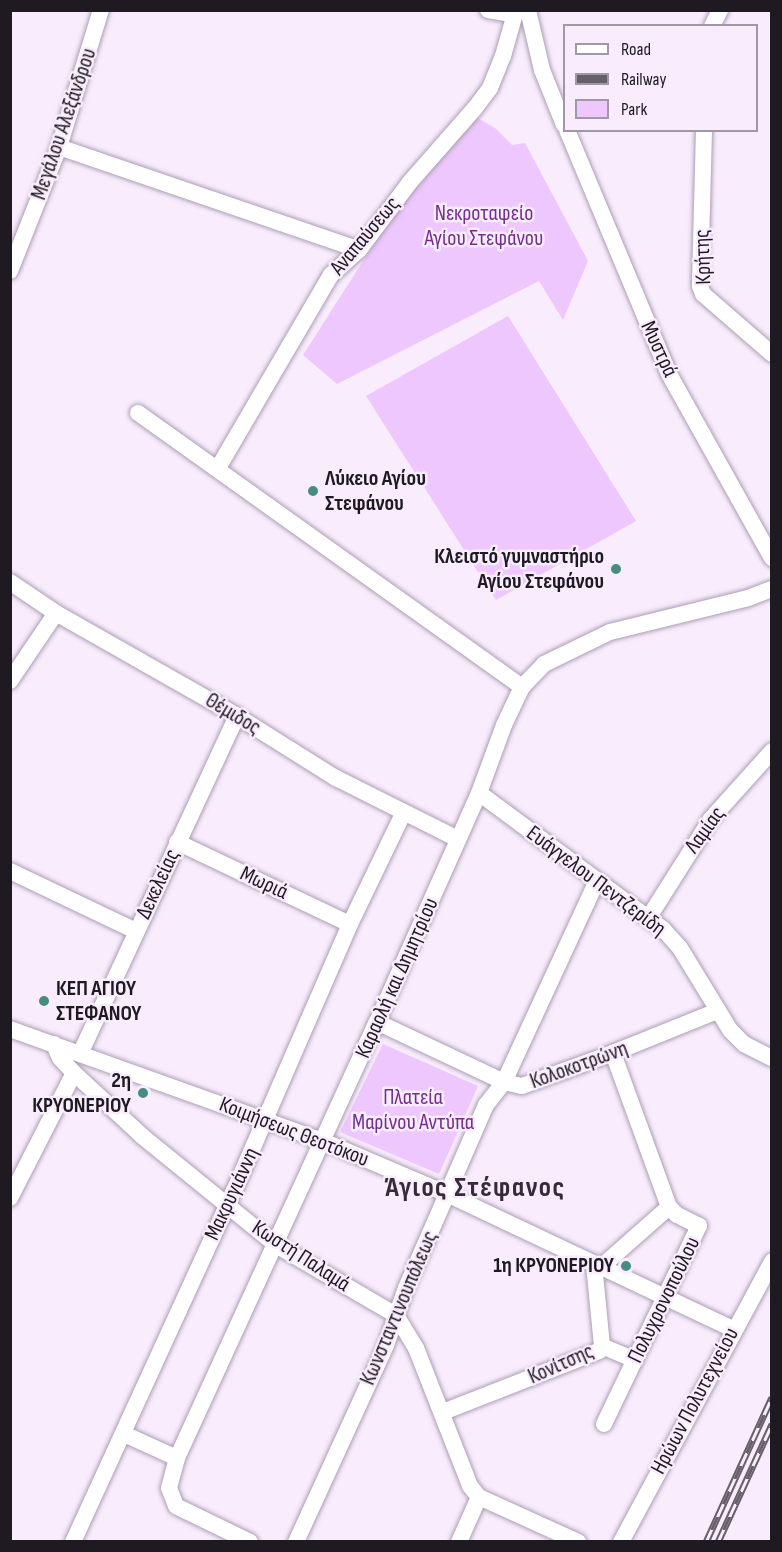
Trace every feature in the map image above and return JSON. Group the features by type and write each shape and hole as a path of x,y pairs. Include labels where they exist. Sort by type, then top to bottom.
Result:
{"street":[{"name":"Μεγάλου Αλεξάνδρου","path":"10,271 58,147 101,10"},
{"path":"488,10 519,12 563,122"},
{"path":"713,24 720,10"},
{"name":"Αναπαύσεως","path":"218,468 331,275 359,250 403,191 490,88 519,12"},
{"name":"Μυστρά","path":"568,132 669,374 771,558"},
{"name":"Κρήτης","path":"704,132 700,285 704,294 771,354"},
{"path":"58,147 359,250"},
{"path":"138,413 522,687"},
{"name":"Θέμιδος","path":"10,582 56,613 237,716 336,778 459,839"},
{"name":"Καραολή και Δημητρίου","path":"250,1542 176,1506 169,1488 177,1458 459,839 522,687 544,664 610,632 748,598 771,589"},
{"path":"10,681 56,613"},
{"name":"Δεκελείας","path":"80,1054 237,716"},
{"name":"Λαμίας","path":"649,917 711,819 771,751"},
{"name":"Ευάγγελου Πεντζερίδη","path":"479,793 649,917 680,948 717,1011 736,1037 771,1058"},
{"name":"Μακρυγιάννη","path":"73,1542 267,1119 350,924 404,812"},
{"name":"Μωριά","path":"177,842 350,924"},
{"path":"10,871 136,931"},
{"name":"Κωνσταντινουπόλεως","path":"296,1542 386,1345 396,1316 486,1105 504,1082 597,881"},
{"name":"Κολοκοτρώνη","path":"377,1022 504,1082 522,1086 614,1053 717,1011"},
{"name":"Κοιμήσεως Θεοτόκου","path":"10,1029 267,1119 323,1141 447,1194 733,1329"},
{"name":"Κωστή Παλαμά","path":"54,1044 60,1058 74,1073 142,1136 276,1245 396,1316"},
{"name":"Πολυχρονοπούλου","path":"604,1424 699,1226 677,1215 669,1207 614,1053"},
{"path":"10,1198 74,1073"},
{"path":"597,1265 669,1207"},
{"name":"Ηρώων Πολυτεχνείου","path":"621,1542 771,1261"},
{"name":"Κονίτσης","path":"443,1412 597,1353 602,1346 597,1265"},
{"path":"396,1316 416,1348 443,1412 470,1486 479,1497 578,1542"},
{"path":"602,1346 635,1360"},
{"path":"124,1434 177,1458"},
{"path":"459,1542 479,1497"}],"green space":[{"name":"Νεκροταφείο Αγίου Στεφάνου","path":"476,117 495,128 512,145 525,143 588,261 563,320 539,281 337,384 303,355 390,219"},
{"path":"508,316 636,521 496,600 366,396"},
{"name":"Πλατεία Μαρίνου Αντύπα","path":"383,1044 478,1086 439,1174 340,1132"}],"railway":[{"path":"706,1542 772,1397"},
{"path":"718,1542 772,1424"}],"place":[{"name":"Λύκειο Αγίου Στεφάνου","path":"313,491"},
{"name":"Κλειστό γυμναστήριο Αγίου Στεφάνου","path":"616,569"},
{"name":"ΚΕΠ ΑΓΙΟΥ ΣΤΕΦΑΝΟΥ","path":"44,1001"},
{"name":"2η ΚΡΥΟΝΕΡΙΟΥ","path":"143,1093"},
{"name":"1η ΚΡΥΟΝΕΡΙΟΥ","path":"626,1266"}],"district":[{"name":"Άγιος Στέφανος","path":"475,1188"}]}
